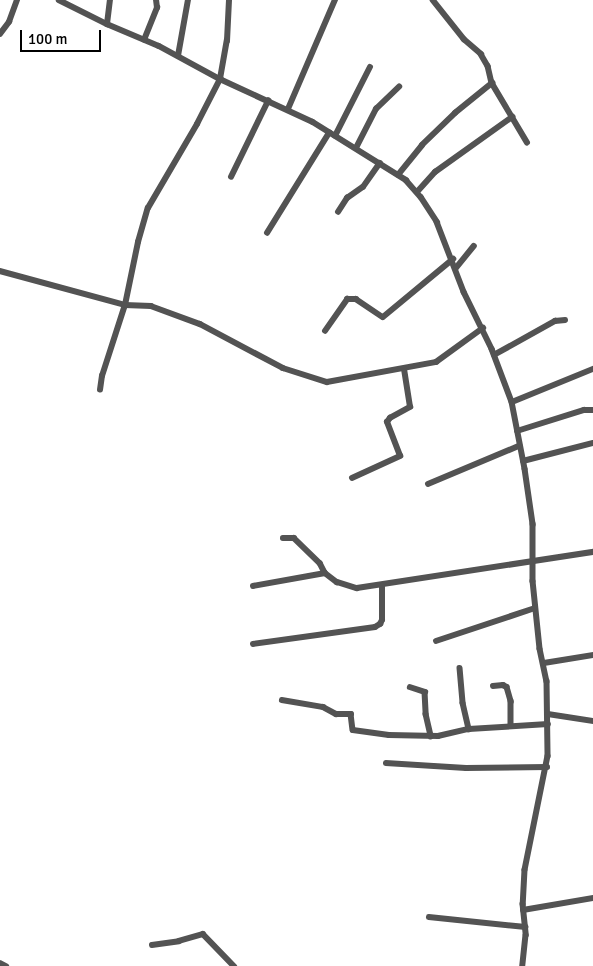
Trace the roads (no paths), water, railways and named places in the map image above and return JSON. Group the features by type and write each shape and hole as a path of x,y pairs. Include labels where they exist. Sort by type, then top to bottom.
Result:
{"street":[{"path":"0,34 9,22 17,0"},
{"path":"60,0 107,24 178,56 220,79 288,109 329,132 398,175 417,192 437,222 453,259 464,292 483,328 512,402 532,524 535,608 544,663 548,724 547,767 527,854 523,887 525,927 523,966"},
{"path":"107,24 110,0"},
{"path":"144,40 157,8 156,0"},
{"path":"178,56 188,0"},
{"path":"100,390 102,376 125,305 138,242 148,208 197,124 220,79 227,41 229,0"},
{"path":"288,109 335,0"},
{"path":"433,0 464,39 481,54 488,66 492,83 527,142"},
{"path":"335,136 370,67"},
{"path":"398,175 422,145 455,113 492,83"},
{"path":"356,148 376,109 399,87"},
{"path":"231,177 268,101"},
{"path":"417,192 435,172 512,118"},
{"path":"267,233 329,132"},
{"path":"338,212 347,198 363,187 380,163"},
{"path":"456,268 474,246"},
{"path":"326,332 347,299 356,299 383,317 453,259"},
{"path":"0,271 125,305 151,306 200,324 282,368 327,382 404,369 443,359 483,328"},
{"path":"494,355 555,321 565,320"},
{"path":"352,478 400,456 387,422 390,418 410,407 404,369"},
{"path":"512,402 593,369"},
{"path":"518,431 584,410 593,410"},
{"path":"523,461 593,443"},
{"path":"428,484 519,446"},
{"path":"283,538 294,538 320,563 325,572 348,587 382,586 593,552"},
{"path":"253,586 325,572"},
{"path":"253,644 375,627 382,620 382,586"},
{"path":"436,641 535,608"},
{"path":"544,663 593,655"},
{"path":"460,668 463,703 469,729"},
{"path":"493,686 503,685 507,687 511,701 511,726"},
{"path":"410,688 425,692 426,714 431,736"},
{"path":"282,700 323,707 336,714 351,714 353,730 390,735 431,736 469,729 548,724"},
{"path":"548,714 593,721"},
{"path":"386,763 466,768 547,767"},
{"path":"523,910 593,898"},
{"path":"429,917 525,927"},
{"path":"152,945 179,941 203,934 234,966"},
{"path":"0,963 6,966"}]}
